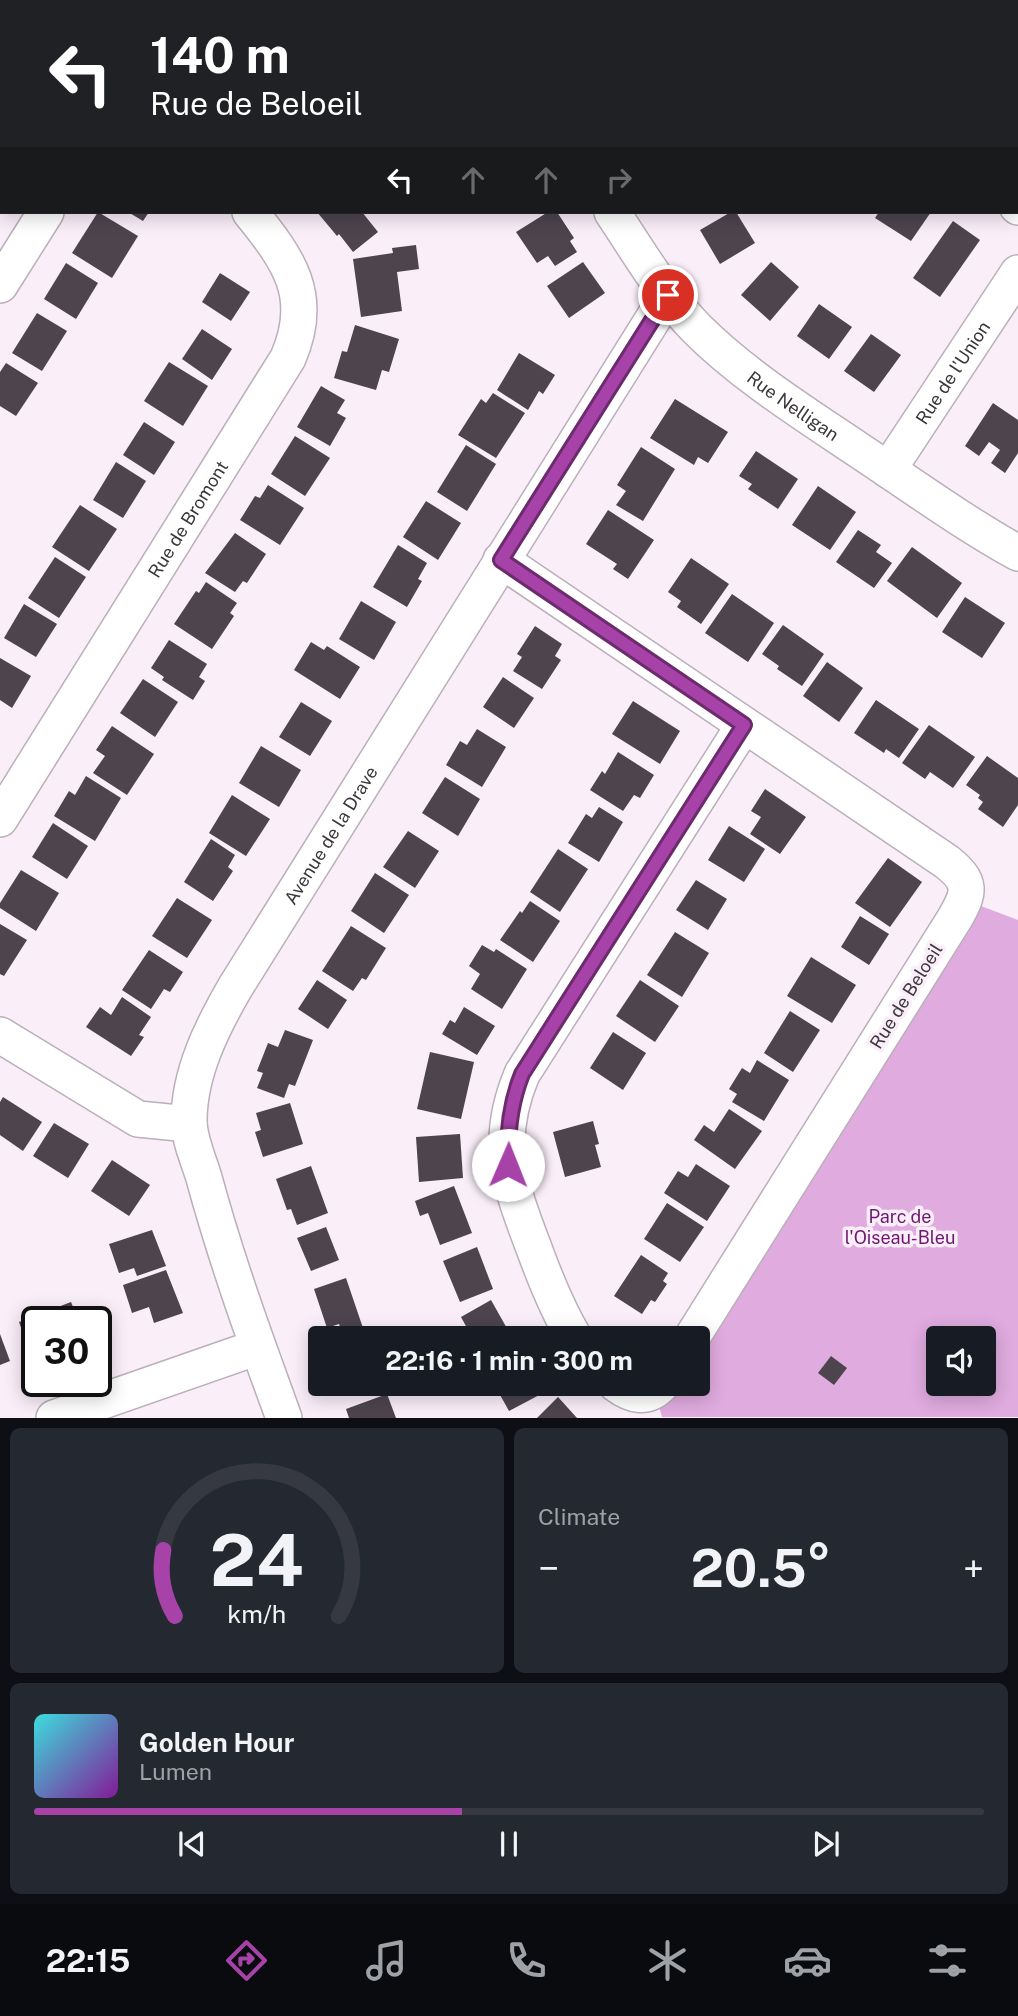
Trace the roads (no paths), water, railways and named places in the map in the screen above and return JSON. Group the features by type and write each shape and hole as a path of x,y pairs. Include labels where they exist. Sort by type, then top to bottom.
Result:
{"street":[{"path":"0,285 45,214"},
{"name":"Rue de Bromont","path":"0,820 288,358 296,339 300,320 296,284 280,249 252,214"},
{"name":"Rue Nelligan","path":"613,214 668,295 723,352 793,406 958,517 1018,552"},
{"name":"Rue de l'Union","path":"888,470 1018,273"},
{"name":"Avenue de la Drave","path":"284,1418 208,1195 189,1124 195,1077 218,1017 668,295"},
{"name":"Rue de Beloeil","path":"501,560 947,862 960,872 967,887 965,900 955,918 699,1326"},
{"path":"568,1326 551,1293 512,1192 507,1141 514,1095 522,1074 744,725"},
{"path":"0,1035 138,1119 189,1124"},
{"path":"54,1418 258,1347"}],"park label":[{"name":"Parc de l'Oiseau-Bleu","path":"900,1226"}]}
